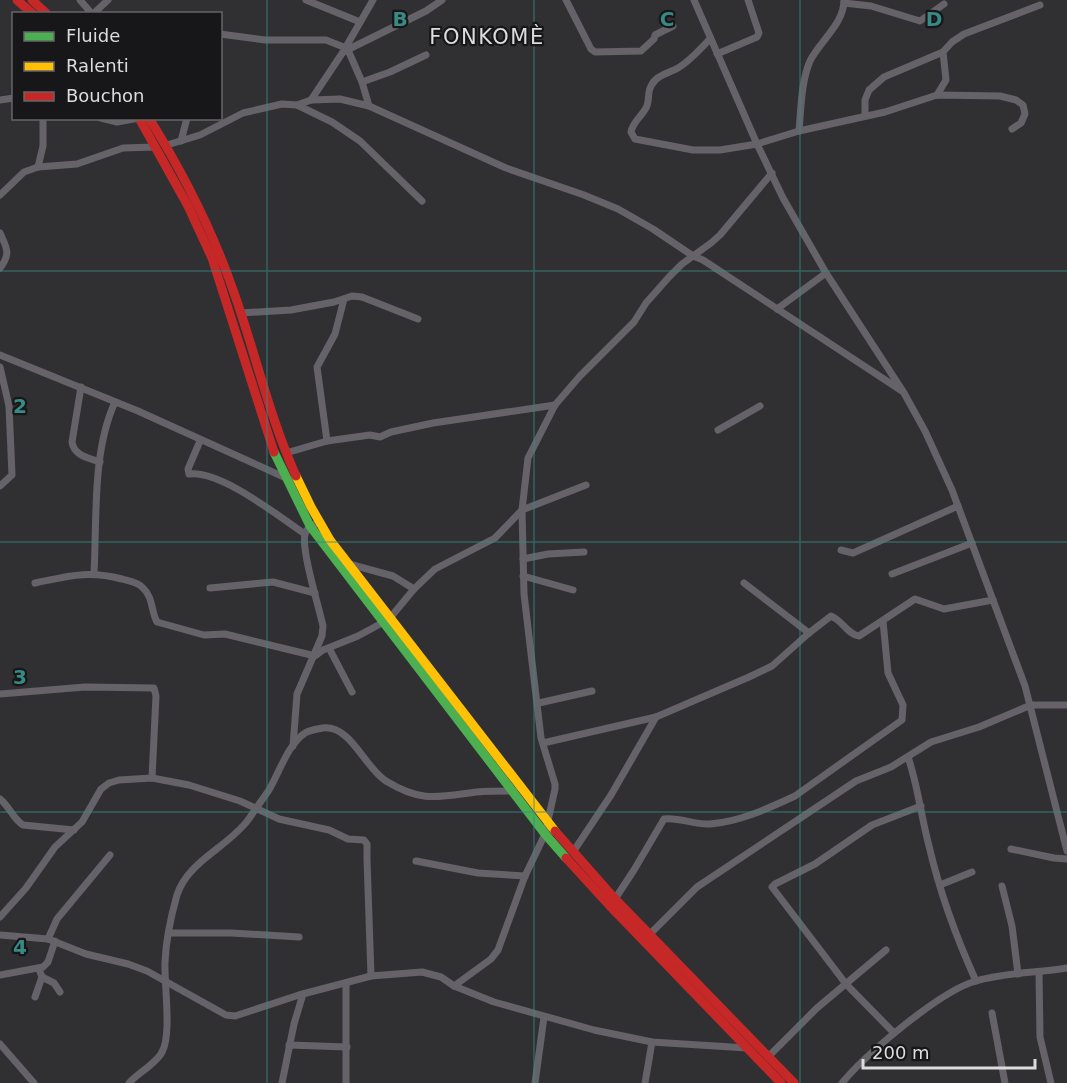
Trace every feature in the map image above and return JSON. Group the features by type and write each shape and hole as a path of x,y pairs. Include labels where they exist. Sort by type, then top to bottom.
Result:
{"street":[{"path":"17,0 35,5"},
{"path":"80,0 90,12"},
{"path":"94,12 108,0"},
{"path":"306,0 360,22"},
{"path":"311,100 345,50 373,0"},
{"path":"345,50 426,11 442,0"},
{"path":"566,0 591,49 595,51 641,51 654,39 655,35 672,26"},
{"path":"694,0 757,144 788,207 826,273 904,393 925,430 958,506 1016,658 1064,823 1067,851"},
{"path":"717,54 757,37 759,33 748,0"},
{"path":"799,131 810,61 836,24 844,2 871,6 920,21 944,4"},
{"path":"865,116 865,100 873,85 884,77 943,52 964,34 1040,5"},
{"path":"222,36 265,40 326,40 345,50 362,82 369,106"},
{"path":"710,39 678,68 661,75 652,83 649,89 649,101 644,112 632,124 631,132 635,140 693,150 720,150 757,144 799,131 885,112 937,95 956,94 1000,96 1016,100 1023,105 1025,114 1021,123 1012,129"},
{"path":"943,52 946,80 956,94"},
{"path":"362,82 426,55"},
{"path":"937,95 946,80"},
{"path":"297,105 311,100 340,99 369,106 506,168 585,195 618,209 703,260 904,393"},
{"path":"167,145 200,135 243,113 282,104 297,105 332,122 360,141 422,201"},
{"path":"38,167 43,146 43,120"},
{"path":"109,120 117,122 128,120"},
{"path":"140,120 188,206 212,258 275,455 311,528 573,852 615,899 794,1083"},
{"path":"150,120 167,145 221,254 311,528 307,555 323,626 319,646 306,669 297,694 293,746"},
{"path":"181,141 186,120"},
{"path":"0,195 24,172 38,167 77,164 123,148 155,147"},
{"path":"454,986 491,959 498,951 525,876 545,834 554,795 555,784 543,743 532,666 523,576 522,510 528,459 555,405 580,376 634,322 646,303 669,277 720,235 772,173"},
{"path":"0,233 8,249 8,256 0,268"},
{"path":"777,309 826,273"},
{"path":"241,314 291,310 352,296 362,297 418,319"},
{"path":"327,441 317,367 334,334 344,299"},
{"path":"0,355 116,402 286,478"},
{"path":"0,367 9,406 12,475 0,486"},
{"path":"81,387 72,442 73,449 78,454 100,462"},
{"path":"94,573 100,462 104,432 116,402"},
{"path":"286,453 327,441 370,435 380,437 391,432 433,423 555,405"},
{"path":"718,430 760,406"},
{"path":"200,441 188,469 189,474 200,473 238,489 311,528 349,564 386,620 545,834 619,915 781,1083"},
{"path":"35,583 81,573 94,573 133,582 140,585 150,599 155,619 162,624 204,634 225,634 315,656 386,620 435,569 495,538 522,510 586,485"},
{"path":"841,550 853,553 958,506"},
{"path":"892,574 972,543"},
{"path":"523,559 548,554 585,552"},
{"path":"349,564 375,569 393,576 414,589"},
{"path":"523,576 573,590"},
{"path":"210,588 273,582 315,593"},
{"path":"744,583 809,633"},
{"path":"543,743 656,717 758,673 772,666 831,616 836,617 855,636 859,636 915,599 944,609 993,600"},
{"path":"615,899 664,819 712,824 740,818 784,801 902,720 903,705 888,673 882,621"},
{"path":"328,648 352,692"},
{"path":"0,694 85,687 154,688 156,696 152,778"},
{"path":"539,703 592,691"},
{"path":"650,934 697,888 856,781 891,767 931,742 979,727 1031,705 1067,705"},
{"path":"573,852 611,795 656,717"},
{"path":"129,1083 159,1057 164,1047 167,1017 165,961 178,893 186,876 234,835 267,792 293,746 305,733 325,728 338,730 350,739 377,775 412,794 445,798 475,792 514,791"},
{"path":"908,757 916,781 925,832 940,885 954,931 976,981"},
{"path":"0,917 15,902 55,847 89,812 97,794 109,783 119,780 152,778 189,785 240,801 291,823 329,830 348,839 364,840 367,844 368,859 371,976"},
{"path":"0,799 8,805 18,822 23,825 74,830"},
{"path":"894,1033 846,984 774,892 772,886 815,864 872,825 921,806"},
{"path":"1011,849 1067,859"},
{"path":"0,975 39,969 48,962 57,919 110,855"},
{"path":"416,861 478,873 525,876"},
{"path":"940,885 972,872"},
{"path":"1002,886 1010,915 1018,974"},
{"path":"169,933 232,933 299,937"},
{"path":"0,935 51,940 86,954 147,971 226,1015 235,1016 303,994 371,976 422,972 441,977 454,986 494,1002 594,1030 652,1042 747,1048"},
{"path":"768,1057 818,1008 886,950"},
{"path":"842,1083 894,1033 957,989 976,981 1067,968"},
{"path":"35,997 42,977 39,969"},
{"path":"1039,972 1040,1037 1051,1083"},
{"path":"42,977 54,983 60,992"},
{"path":"346,983 346,1083"},
{"path":"282,1083 289,1045 303,994"},
{"path":"992,1014 1005,1083"},
{"path":"535,1083 544,1017"},
{"path":"645,1083 652,1042"},
{"path":"0,1044 34,1083"},
{"path":"289,1045 347,1047"}],"traffic: fast":[{"path":"274,452 310,526 545,834 566,858"}],"traffic: slow":[{"path":"296,476 330,540 555,831"}],"traffic: jam":[{"path":"17,0 31,12"},
{"path":"32,0 45,12"},
{"path":"140,120 188,206 212,258 274,452"},
{"path":"150,120 174,160 216,245 241,313 270,407 296,476"},
{"path":"555,831 615,899 794,1083"},
{"path":"566,858 781,1083"}],"district":[{"name":"FONKOMÈ","path":"487,37"}]}
